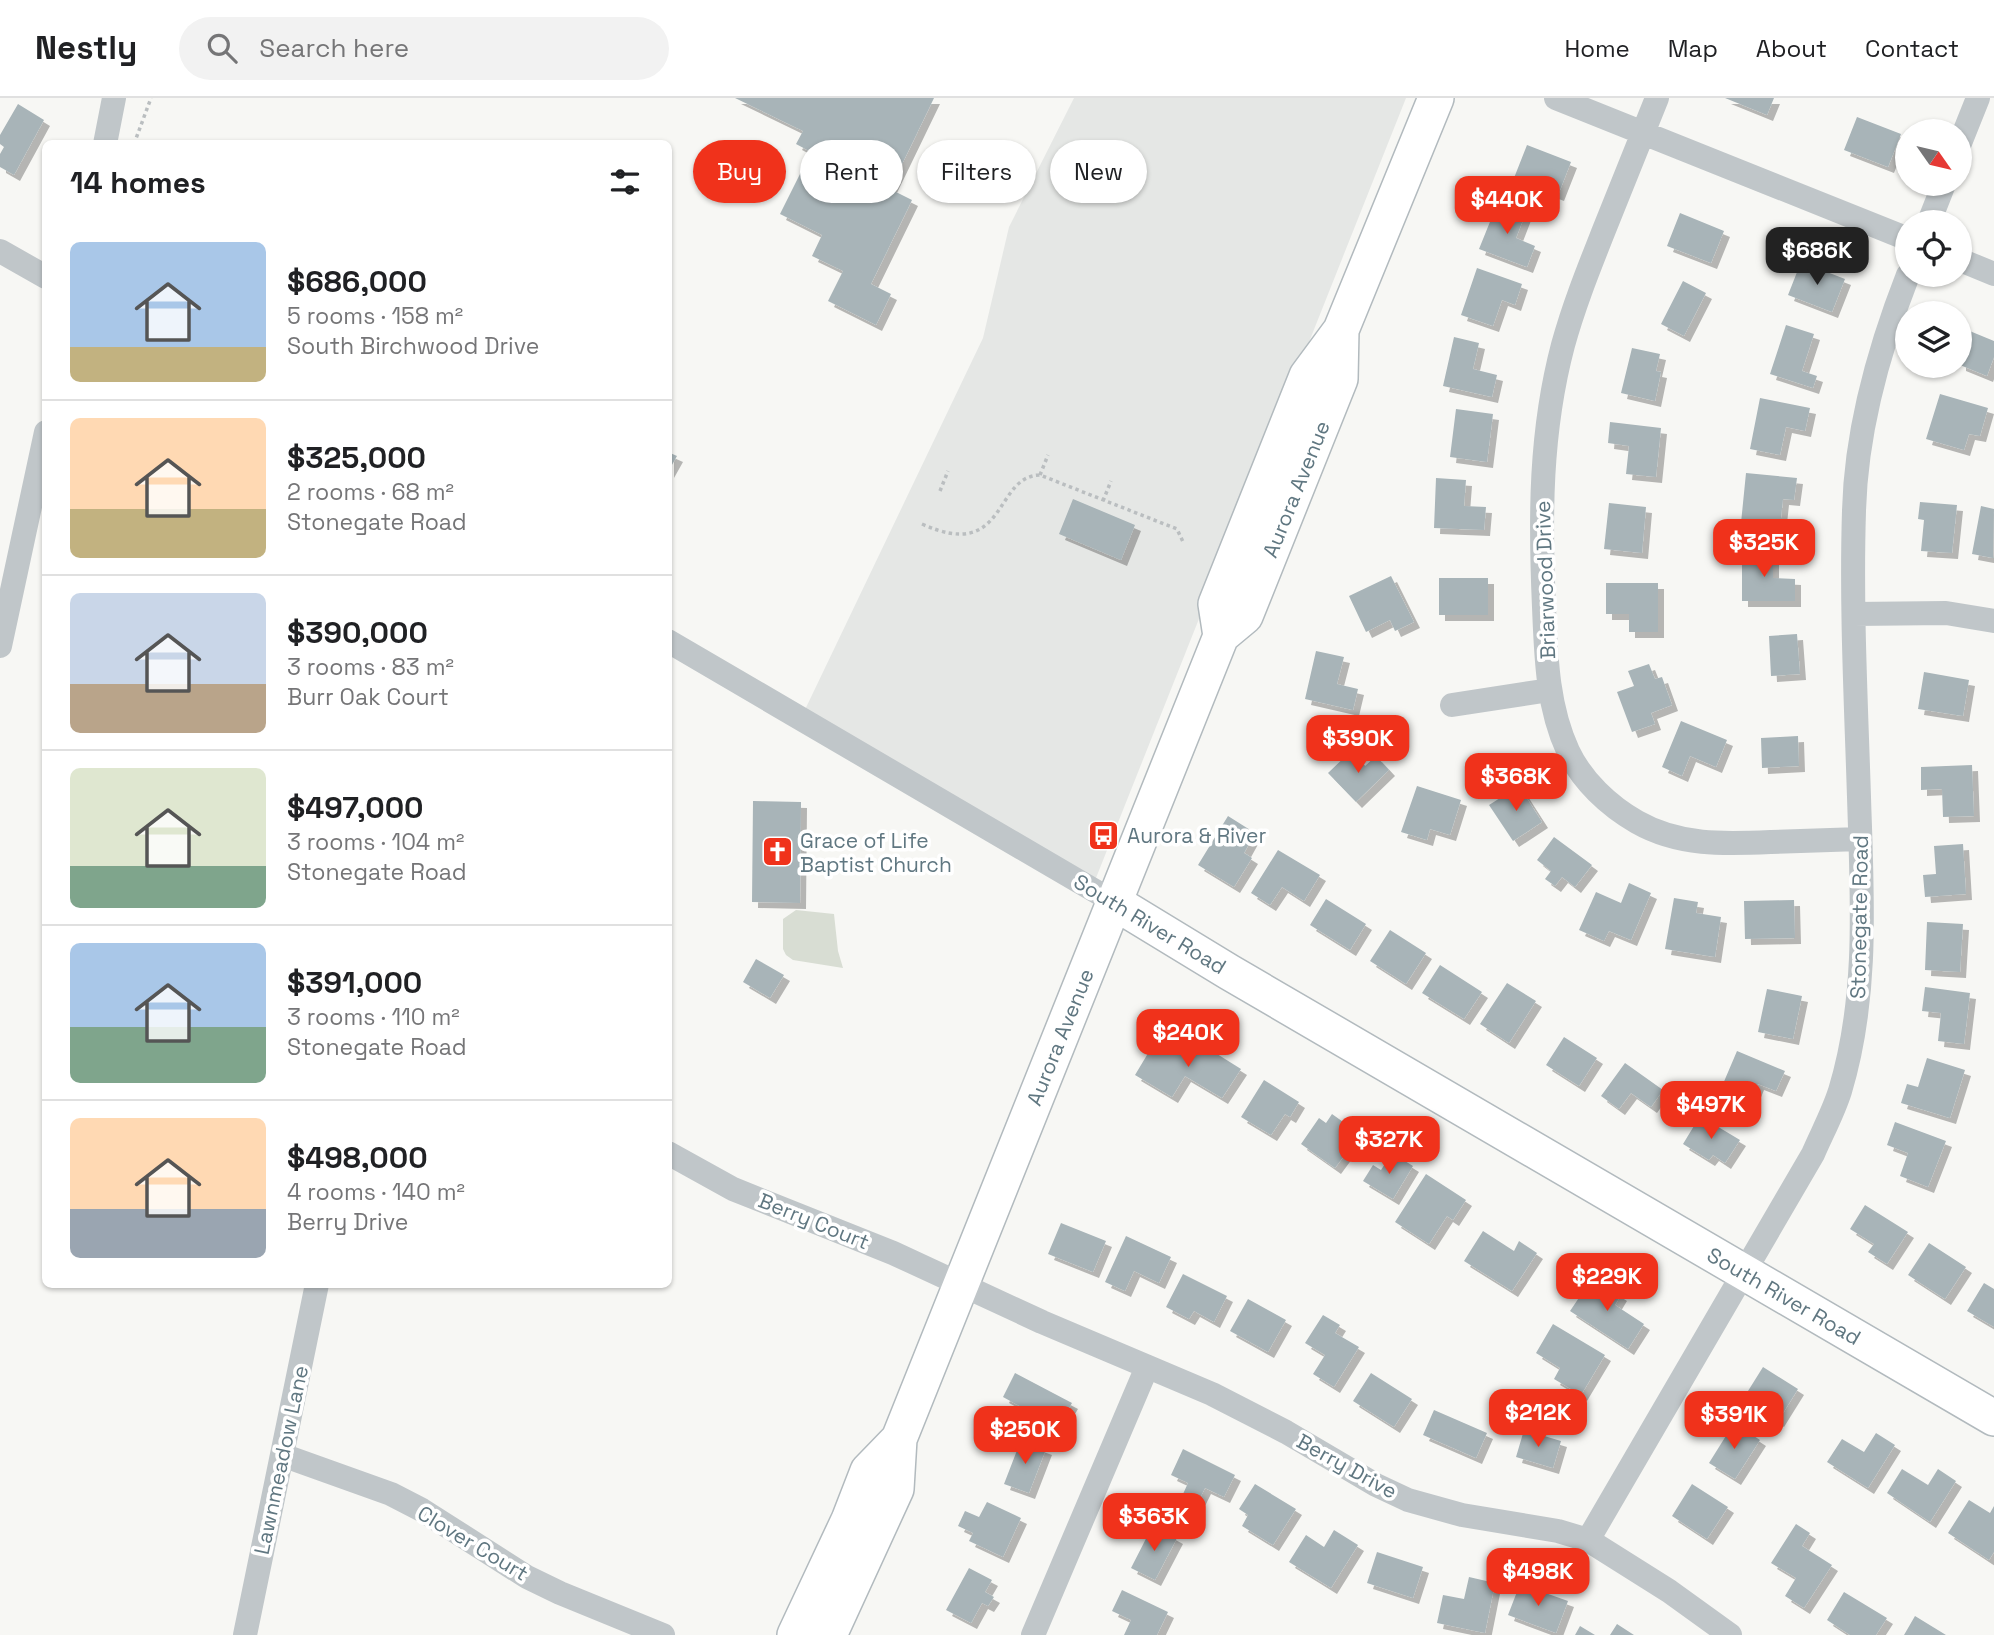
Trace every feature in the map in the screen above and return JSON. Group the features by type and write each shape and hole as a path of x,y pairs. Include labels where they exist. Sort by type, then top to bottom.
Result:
{"main road":[{"name":"Aurora Avenue","path":"829,1635 896,1489 899,1439 1221,636 1245,616 1340,379 1341,330 1436,98"},
{"name":"South River Road","path":"1114,902 1229,972 1994,1418"},
{"name":"Aurora Avenue","path":"795,1635 849,1520 868,1471 899,1439"}],"street":[{"path":"106,140 114,98"},
{"path":"1556,98 1895,234"},
{"name":"Briarwood Drive","path":"1657,98 1574,306 1554,384 1543,456 1540,520 1546,654 1558,725 1569,753 1586,780 1609,802 1637,822 1663,834 1696,842 1724,844 1860,839"},
{"path":"1970,119 1978,98"},
{"path":"0,251 42,275"},
{"path":"1972,265 1994,274"},
{"name":"Stonegate Road","path":"1588,1540 1813,1154 1840,1090 1858,1012 1863,957 1853,510 1864,422 1882,347 1904,287"},
{"path":"0,646 42,451"},
{"path":"1854,614 1946,613 1994,621"},
{"name":"South River Road","path":"672,643 1114,902"},
{"path":"1451,705 1550,690"},
{"name":"Berry Court","path":"672,1155 733,1189 893,1253 961,1284"},
{"name":"Berry Drive","path":"961,1284 1249,1413 1376,1485 1408,1500 1462,1515 1558,1531 1588,1540 1660,1584 1730,1635"},
{"name":"Lawnmeadow Lane","path":"244,1635 316,1288"},
{"path":"1033,1635 1147,1367"},
{"name":"Clover Court","path":"282,1455 391,1494 422,1510 527,1577 663,1635"}],"path":[{"path":"135,140 151,98"},
{"path":"1040,475 1048,455"},
{"path":"940,491 948,471"},
{"path":"922,524 951,535 966,535 995,517 1021,479 1040,475 1177,529 1184,544"},
{"path":"1103,500 1111,481"}],"shaded area":[{"path":"1074,98 1406,98 1092,888 801,718 983,338 1009,227 1021,203 1036,203 1036,173 1050,146 1050,203 1147,203 1147,140 1053,140"},
{"path":"796,910 834,914 838,951 843,968 793,960 786,955 783,949 783,919"}],"building":[{"path":"735,98 934,98 903,162 903,140 800,140 800,146 796,144 803,131"},
{"path":"1725,98 1774,98 1767,115"},
{"path":"18,104 44,120 14,175 0,167 0,154 4,147 0,144 0,135"},
{"path":"1857,117 1895,132 1895,149 1888,167 1844,150"},
{"path":"1527,145 1571,162 1558,195 1514,178"},
{"path":"800,174 800,203 903,203 903,196 912,200 871,284 891,294 876,325 828,301 843,271 812,256 822,235 780,214"},
{"path":"1498,202 1526,212 1516,238 1535,246 1527,267 1479,249"},
{"path":"1680,213 1724,231 1711,263 1667,246"},
{"path":"1801,262 1845,279 1832,312 1788,295"},
{"path":"1477,268 1522,284 1515,305 1502,300 1493,326 1461,315"},
{"path":"1683,281 1706,293 1684,336 1661,324"},
{"path":"1786,325 1814,334 1802,371 1817,376 1813,388 1770,374"},
{"path":"1972,332 1994,341 1994,357 1987,376 1972,370"},
{"path":"1454,337 1479,343 1473,369 1497,375 1492,397 1443,386"},
{"path":"1632,348 1660,354 1656,371 1661,372 1655,401 1621,393"},
{"path":"1940,394 1988,408 1980,436 1969,434 1964,450 1926,439"},
{"path":"1760,398 1810,408 1805,431 1786,427 1780,455 1750,449"},
{"path":"1456,409 1493,414 1487,462 1450,457"},
{"path":"1610,422 1661,428 1656,477 1626,474 1629,446 1608,443"},
{"path":"1746,473 1797,478 1794,500 1783,499 1780,527 1741,523"},
{"path":"1436,478 1466,480 1464,506 1486,507 1484,530 1434,528"},
{"path":"1073,499 1135,525 1121,560 1059,534"},
{"path":"1920,502 1957,505 1952,553 1921,551 1924,520 1918,519"},
{"path":"1609,503 1646,507 1642,553 1604,549"},
{"path":"1981,506 1994,509 1993,558 1972,554"},
{"path":"1742,551 1773,551 1773,578 1795,579 1795,601 1742,601"},
{"path":"1391,576 1414,622 1395,631 1390,620 1366,632 1349,596"},
{"path":"1439,578 1488,578 1488,615 1439,615"},
{"path":"1606,583 1658,583 1658,632 1629,632 1629,614 1606,614"},
{"path":"1797,634 1800,674 1771,676 1769,636"},
{"path":"1316,651 1344,657 1337,684 1358,689 1353,710 1305,699"},
{"path":"1649,664 1655,679 1662,677 1672,705 1651,713 1655,724 1632,732 1617,692 1634,686 1628,671"},
{"path":"1924,672 1969,680 1963,716 1918,709"},
{"path":"1681,721 1727,740 1716,767 1690,756 1682,776 1662,767"},
{"path":"1798,736 1799,766 1762,768 1761,738"},
{"path":"1351,751 1365,766 1376,756 1389,770 1356,802 1328,773"},
{"path":"1972,765 1974,816 1943,817 1942,789 1921,790 1921,767"},
{"path":"1417,786 1461,800 1450,835 1430,829 1427,840 1401,832"},
{"path":"1519,786 1542,822 1513,841 1489,805"},
{"name":"Grace of Life Baptist Church","path":"753,801 801,802 800,903 752,902"},
{"path":"1228,816 1255,833 1244,853 1252,858 1234,887 1198,865"},
{"path":"1554,837 1592,865 1575,887 1562,877 1555,886 1545,879 1551,871 1537,860"},
{"path":"1963,844 1966,894 1925,897 1923,875 1936,874 1934,846"},
{"path":"1278,850 1320,875 1304,901 1282,887 1270,905 1251,893"},
{"path":"1629,883 1651,893 1631,940 1609,931 1604,941 1579,930 1596,892 1621,903"},
{"path":"1674,898 1698,902 1696,913 1721,917 1715,957 1665,949"},
{"path":"1326,899 1366,924 1350,950 1310,925"},
{"path":"1794,900 1795,938 1745,939 1744,901"},
{"path":"1927,922 1963,924 1960,972 1925,970"},
{"path":"1390,930 1426,953 1406,984 1370,961"},
{"path":"756,959 784,975 770,998 743,982"},
{"path":"1440,965 1482,992 1464,1019 1422,993"},
{"path":"1507,983 1536,1001 1509,1043 1480,1024"},
{"path":"1925,987 1970,993 1964,1044 1938,1041 1941,1013 1922,1011"},
{"path":"1767,989 1802,996 1793,1039 1758,1032"},
{"path":"1190,1037 1241,1069 1222,1098 1185,1076 1172,1097 1135,1075 1150,1050 1158,1055 1166,1042 1181,1051"},
{"path":"1564,1037 1597,1058 1579,1086 1546,1065"},
{"path":"1737,1051 1785,1071 1776,1091 1758,1084 1747,1111 1717,1098"},
{"path":"1927,1058 1965,1070 1950,1118 1901,1103 1907,1084 1918,1087"},
{"path":"1625,1063 1663,1090 1651,1107 1631,1093 1619,1109 1601,1096"},
{"path":"1264,1080 1299,1102 1290,1117 1285,1114 1271,1135 1241,1117"},
{"path":"1332,1114 1360,1134 1335,1168 1301,1144 1319,1118 1326,1123"},
{"path":"1700,1116 1740,1140 1725,1163 1713,1155 1709,1160 1683,1144"},
{"path":"1895,1122 1946,1141 1928,1187 1900,1176 1908,1153 1887,1145"},
{"path":"1392,1153 1413,1166 1393,1199 1363,1181 1373,1165 1381,1170"},
{"path":"1426,1174 1466,1200 1453,1220 1447,1216 1429,1244 1395,1222"},
{"path":"1865,1205 1908,1232 1887,1264 1868,1252 1874,1244 1850,1229"},
{"path":"1061,1223 1106,1241 1093,1272 1048,1254"},
{"path":"1483,1231 1514,1251 1519,1241 1537,1253 1512,1291 1464,1261"},
{"path":"1126,1236 1171,1257 1159,1283 1134,1271 1125,1291 1105,1282"},
{"path":"1929,1243 1966,1267 1945,1299 1908,1275"},
{"path":"1183,1274 1227,1296 1214,1322 1194,1311 1189,1319 1166,1307"},
{"path":"1593,1277 1621,1295 1615,1305 1644,1324 1628,1349 1570,1311"},
{"path":"1984,1283 1994,1289 1994,1327 1967,1311"},
{"path":"1248,1299 1286,1320 1268,1352 1230,1331"},
{"path":"1323,1315 1340,1325 1335,1333 1359,1347 1334,1387 1313,1374 1325,1355 1305,1343"},
{"path":"1553,1324 1605,1355 1581,1395 1554,1379 1560,1368 1536,1353"},
{"path":"1763,1367 1798,1389 1778,1421 1743,1399"},
{"path":"1015,1373 1072,1403 1066,1413 1058,1409 1051,1423 1003,1397"},
{"path":"1371,1373 1412,1399 1394,1427 1353,1401"},
{"path":"1434,1410 1487,1433 1476,1458 1423,1435"},
{"path":"1734,1423 1760,1440 1735,1479 1709,1463"},
{"path":"1524,1430 1561,1441 1553,1468 1516,1457"},
{"path":"1876,1433 1895,1445 1868,1488 1827,1462 1842,1439 1864,1452"},
{"path":"1021,1440 1046,1449 1029,1493 1004,1484"},
{"path":"1183,1449 1235,1475 1224,1497 1205,1488 1198,1502 1183,1494 1188,1483 1171,1475"},
{"path":"1902,1469 1928,1485 1938,1469 1956,1481 1930,1522 1887,1493"},
{"path":"1255,1484 1296,1509 1273,1545 1242,1526 1248,1515 1239,1509"},
{"path":"1692,1484 1728,1507 1707,1539 1672,1516"},
{"path":"1969,1500 1990,1513 1994,1506 1994,1552 1989,1560 1948,1533"},
{"path":"987,1502 1021,1518 1003,1557 969,1541 973,1533 958,1526 965,1511 979,1517"},
{"path":"1796,1524 1810,1533 1802,1546 1832,1565 1804,1608 1785,1596 1796,1578 1771,1563"},
{"path":"1153,1525 1177,1538 1155,1580 1131,1568"},
{"path":"1334,1530 1358,1545 1331,1588 1289,1562 1306,1535 1324,1547"},
{"path":"1377,1552 1423,1567 1413,1598 1367,1583"},
{"path":"969,1568 992,1580 985,1592 994,1597 988,1606 982,1603 971,1623 946,1610"},
{"path":"1469,1577 1495,1583 1485,1633 1437,1623 1443,1595 1464,1599"},
{"path":"1520,1584 1568,1601 1556,1633 1508,1615"},
{"path":"1122,1590 1168,1612 1157,1635 1124,1635 1131,1620 1112,1611"},
{"path":"1844,1592 1887,1618 1876,1635 1850,1635 1827,1620"},
{"path":"1915,1616 1946,1635 1904,1635"},
{"path":"1617,1624 1634,1635 1610,1635"},
{"path":"1580,1626 1595,1635 1575,1635"}],"place":[{"name":"Aurora & River","path":"1104,835"},
{"name":"Grace of Life Baptist Church","path":"777,852"}]}
